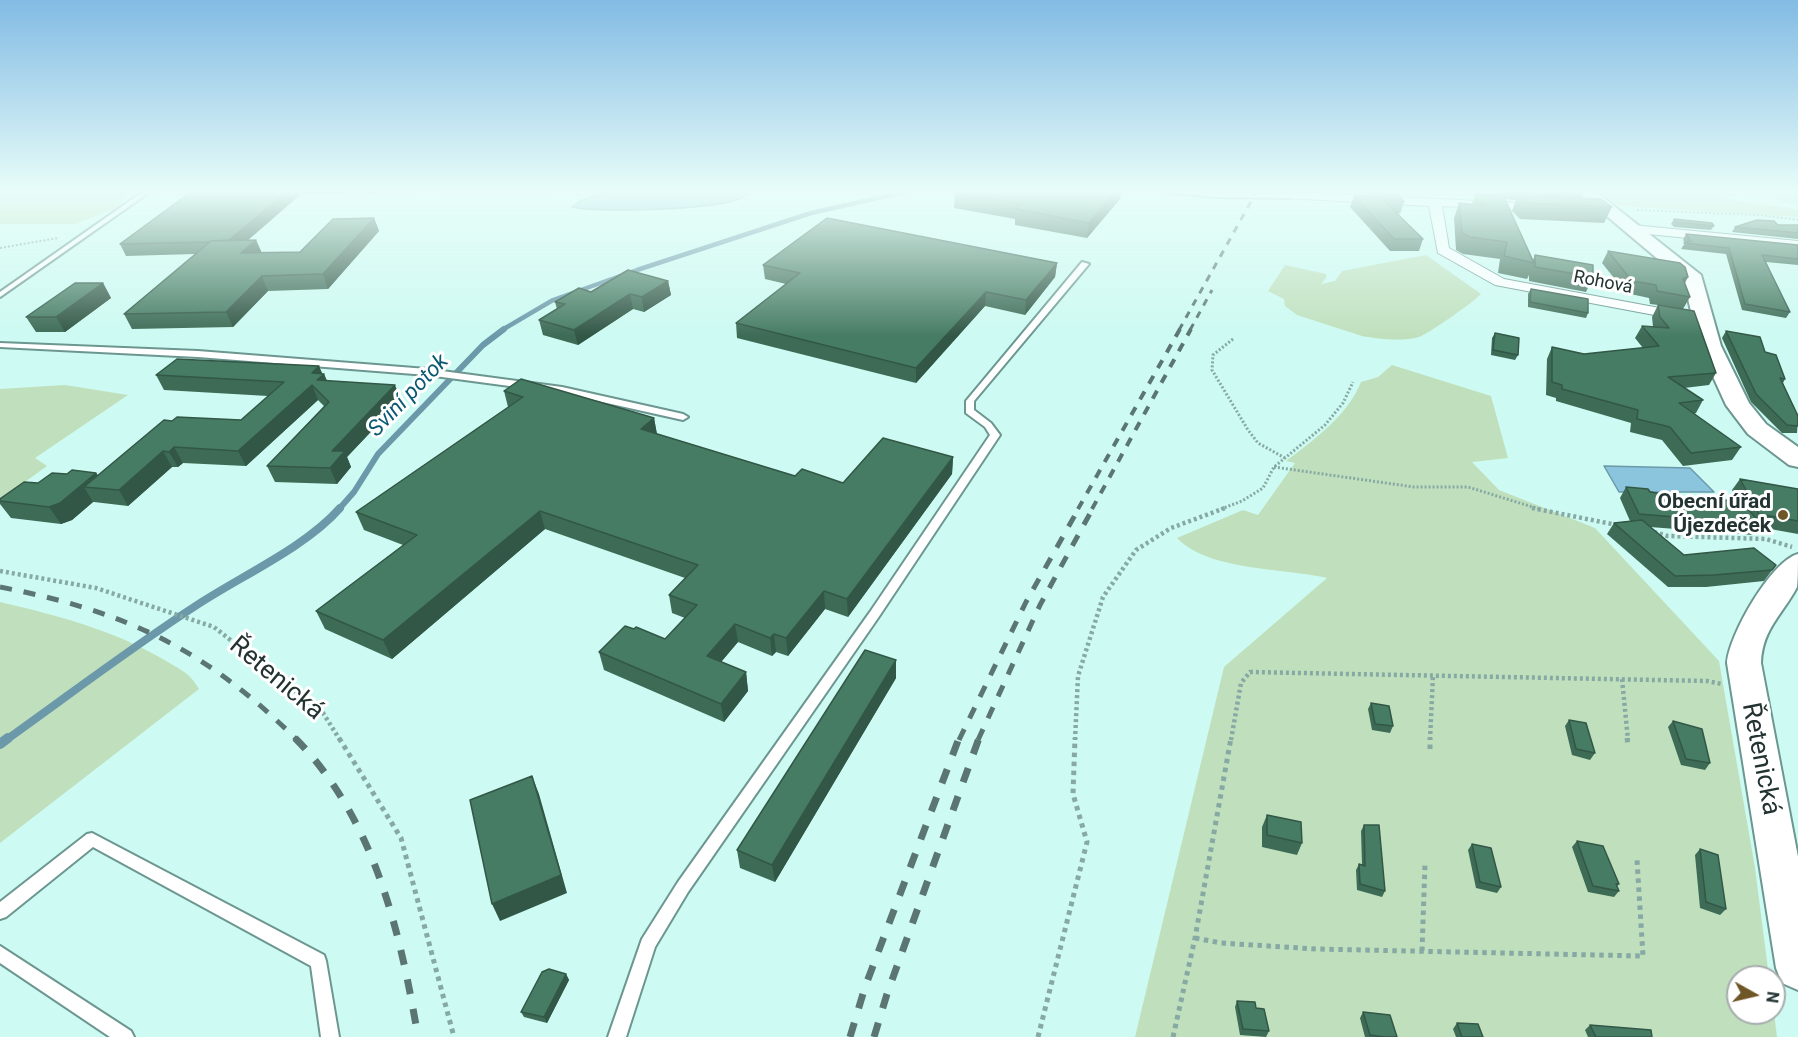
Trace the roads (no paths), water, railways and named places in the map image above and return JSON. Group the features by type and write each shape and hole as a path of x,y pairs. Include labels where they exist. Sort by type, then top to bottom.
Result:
{"street":[{"name":"Rohová","path":"1441,239 1443,250 1500,282 1704,320"},
{"path":"1645,239 1694,279 1713,354 1744,414 1764,435 1798,459"},
{"path":"1740,239 1798,245"},
{"name":"Řetenická","path":"1798,564 1752,631 1744,655 1747,688 1798,968"}],"lane":[{"path":"0,295 77,239"},
{"path":"617,1037 648,944 683,887 874,615 995,435 988,425 969,411 970,401 1085,264"},
{"path":"0,345 198,354 427,372 562,390 683,417"},
{"path":"0,912 92,839 318,961 330,1037"},
{"path":"0,954 125,1037"}],"water":[{"path":"1604,466 1690,468 1714,492 1619,492"}],"waterway":[{"name":"Sviní potok","path":"502,330 553,300 730,239"},
{"name":"Sviní potok","path":"339,509 354,492 378,454 483,345 504,329"},
{"name":"Sviní potok","path":"6,740 173,621 310,536 339,509"},
{"name":"Sviní potok","path":"0,744 8,738"}],"railway":[{"path":"1179,330 1230,239"},
{"path":"1190,330 1212,290"},
{"path":"1078,509 1180,329"},
{"path":"1092,509 1191,329"},
{"path":"959,740 1026,602 1079,508"},
{"path":"978,740 1040,605 1093,508"},
{"path":"0,587 86,608 161,638 230,681 296,739"},
{"path":"850,1037 865,987 959,738"},
{"path":"874,1037 887,994 979,738"},
{"path":"296,739 322,769 345,803 364,840 392,916 418,1037"}],"place":[{"name":"Obecní úřad Újezdeček","path":"1783,515"}]}
